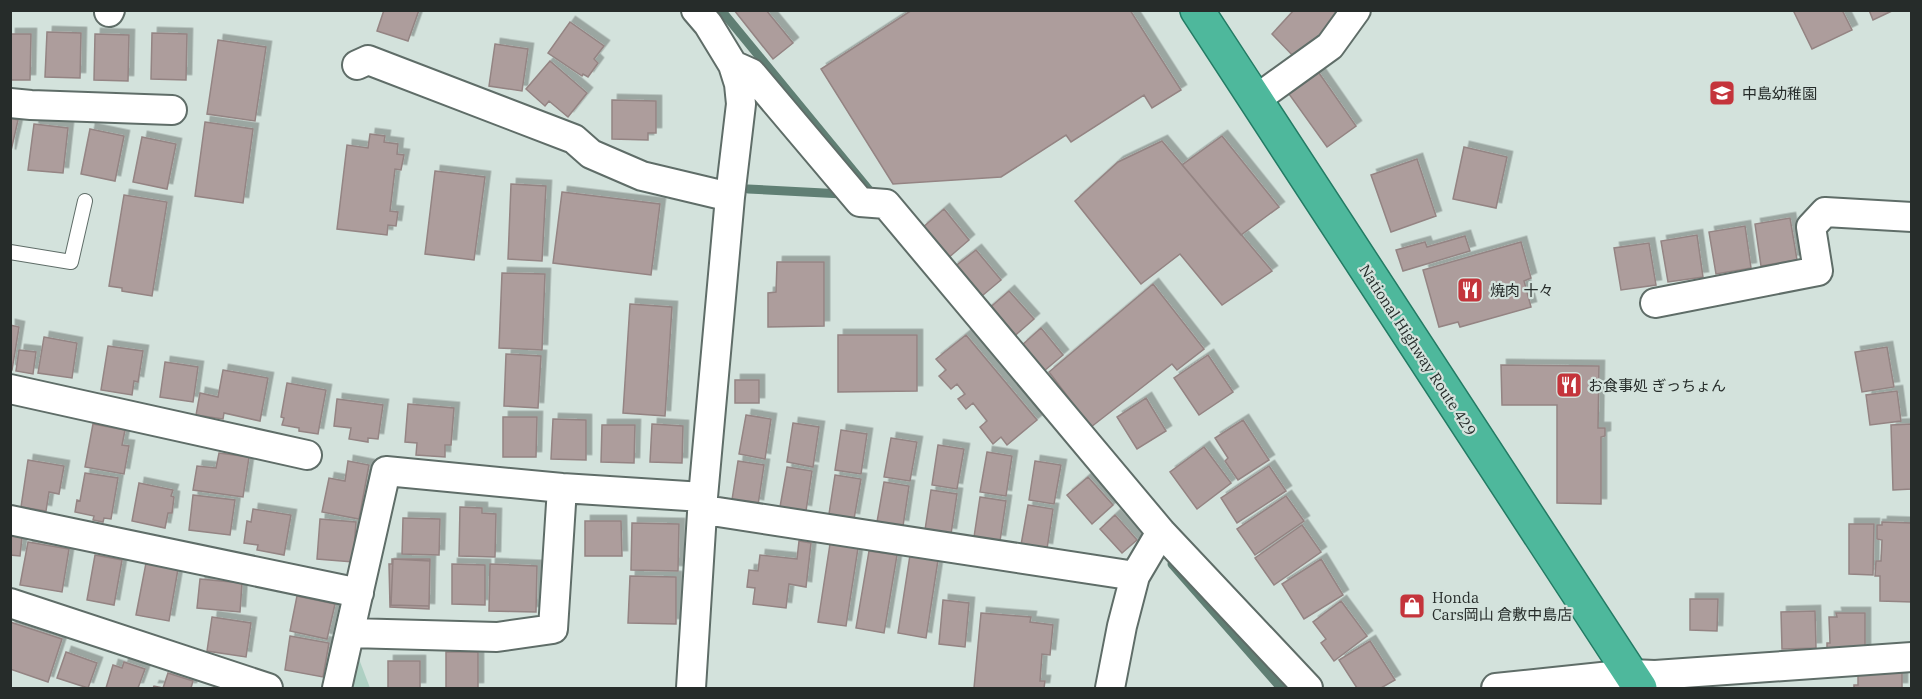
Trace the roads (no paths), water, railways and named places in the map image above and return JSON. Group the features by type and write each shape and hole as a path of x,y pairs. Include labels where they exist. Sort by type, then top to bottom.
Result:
{"highway":[{"name":"National Highway Route 429","path":"1197,10 1635,681"}],"street":[{"path":"691,688 703,505 730,197 741,104 739,84 733,65 708,24 696,10"},
{"path":"1255,100 1330,46 1356,10"},
{"path":"357,65 368,60 487,106 574,140 591,154 642,176 730,197"},
{"path":"733,65 751,73 860,202 886,204 1157,539 1308,688"},
{"path":"10,103 172,110"},
{"path":"1655,303 1818,271 1811,227 1826,212 1911,217"},
{"path":"10,389 308,455"},
{"path":"337,688 386,471 703,505 718,512 1136,576"},
{"path":"350,633 497,637 553,629 561,488"},
{"path":"10,520 359,593"},
{"path":"1110,688 1122,626 1136,576 1157,539"},
{"path":"10,603 268,688"},
{"path":"1496,688 1635,681 1655,675 1911,657"}],"lane":[{"path":"10,252 71,262 85,201"}],"waterway":[{"path":"721,10 874,196"},
{"path":"748,189 843,194"},
{"path":"1172,564 1281,688"}],"place":[{"name":"中島幼稚園","path":"1722,93"},
{"name":"焼肉 十々","path":"1470,290"},
{"name":"お食事処 ぎっちょん","path":"1569,385"},
{"name":"Honda Cars岡山 倉敷中島店","path":"1412,606"}]}
